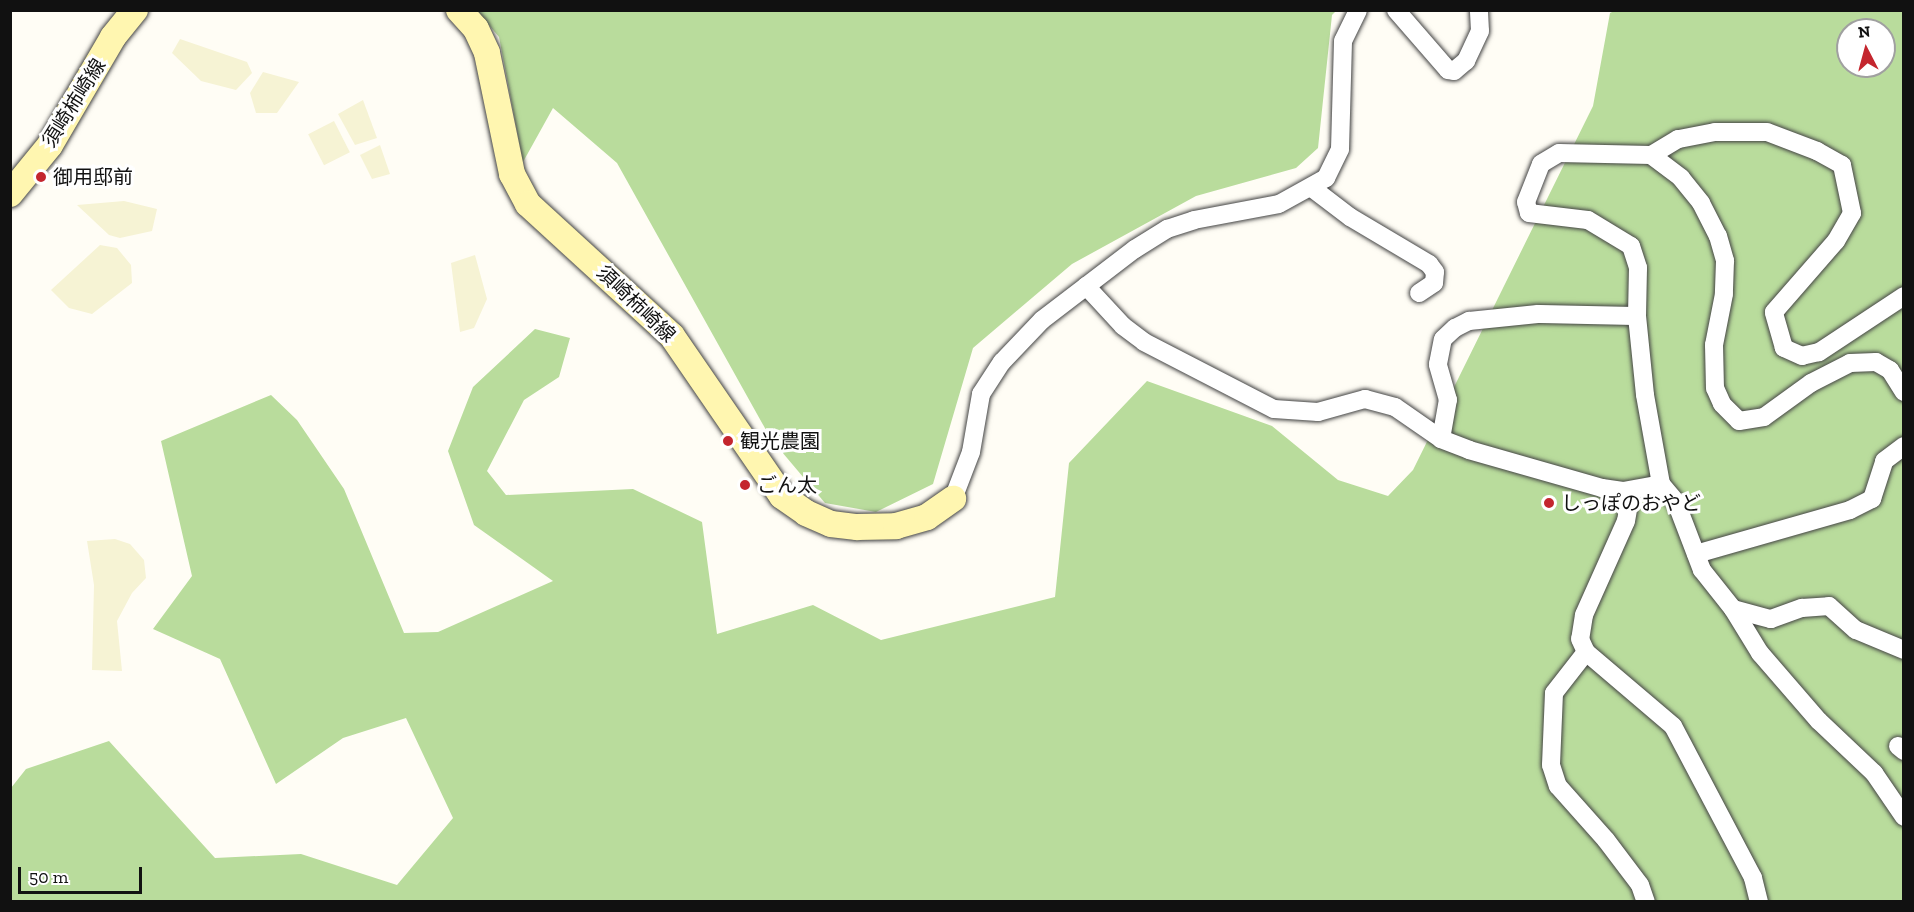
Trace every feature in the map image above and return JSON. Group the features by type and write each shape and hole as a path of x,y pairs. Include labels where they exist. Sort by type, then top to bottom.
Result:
{"main road":[{"name":"須崎柿崎線","path":"10,194 50,145 113,38 135,10"},
{"name":"須崎柿崎線","path":"459,10 476,29 487,53 513,174 528,204 672,336 782,496 806,513 831,524 858,527 896,526 927,516 953,499"}],"street":[{"path":"953,499 971,452 981,394 1002,362 1042,320 1167,229 1194,220 1279,204 1312,188 1326,178 1335,166 1340,149 1343,41 1358,10"},
{"path":"1396,10 1448,70 1454,71 1466,61 1480,31 1479,10"},
{"path":"1904,296 1819,352 1802,356 1784,348 1774,312 1848,225 1852,213 1842,165 1817,151 1767,132 1715,132 1678,138 1651,155 1559,153 1541,164 1526,202 1529,213 1588,220 1631,246 1638,268 1637,316 1645,395 1660,484 1676,502 1702,570 1733,609 1760,653 1789,689 1874,773 1904,817"},
{"path":"1651,155 1681,178 1701,203 1718,236 1725,261 1724,294 1714,345 1715,388 1739,421 1764,417 1811,383 1850,363 1883,366 1890,370 1904,392"},
{"path":"1312,188 1350,217 1429,264 1435,272 1434,283 1419,293"},
{"path":"1086,286 1123,326 1144,342 1274,409 1318,412 1365,399 1395,407 1441,439 1602,488 1623,491 1660,484"},
{"path":"1441,439 1448,400 1438,364 1443,339 1455,328 1469,321 1538,314 1637,316"},
{"path":"1696,554 1850,510 1872,499 1884,461 1904,446"},
{"path":"1623,491 1629,504 1626,521 1584,615 1580,639 1586,652 1673,726 1753,878 1759,902"},
{"path":"1733,609 1771,619 1802,608 1829,606 1856,630 1904,650"},
{"path":"1586,652 1554,693 1551,765 1558,786 1613,849 1640,885 1646,902"}],"shaded area":[{"path":"180,39 247,62 252,73 236,90 201,81 172,53"},
{"path":"263,72 299,82 277,113 256,113 250,93"},
{"path":"363,100 377,138 355,145 338,114"},
{"path":"334,121 350,152 324,165 308,134"},
{"path":"380,145 390,174 372,179 360,155"},
{"path":"124,201 157,209 152,231 120,238 109,235 77,205"},
{"path":"100,245 117,248 131,265 132,283 92,314 69,308 51,290"},
{"path":"475,255 487,299 474,328 460,332 451,263"},
{"path":"115,539 130,544 144,560 146,578 132,593 117,621 122,671 92,670 94,585 87,541"}],"green space":[{"path":"477,11 1336,11 1332,15 1318,148 1296,168 1196,196 1072,264 973,348 933,484 876,512 825,503 771,439 617,163 553,108 523,162 499,37"},
{"path":"1614,11 1903,11 1903,901 11,902 11,788 26,769 109,741 215,858 301,854 397,885 453,818 406,718 343,738 276,784 220,659 153,629 192,576 161,441 271,395 297,420 344,489 404,633 438,632 553,581 474,525 448,451 473,387 535,329 570,338 559,377 524,400 487,471 506,495 633,489 702,522 717,634 813,605 881,640 1055,597 1069,463 1147,381 1272,426 1338,480 1388,496 1413,470 1593,106 1610,13"}],"place":[{"name":"御用邸前","path":"41,177"},
{"name":"観光農園","path":"728,441"},
{"name":"ごん太","path":"745,485"},
{"name":"しっぽのおやど","path":"1549,503"}]}
